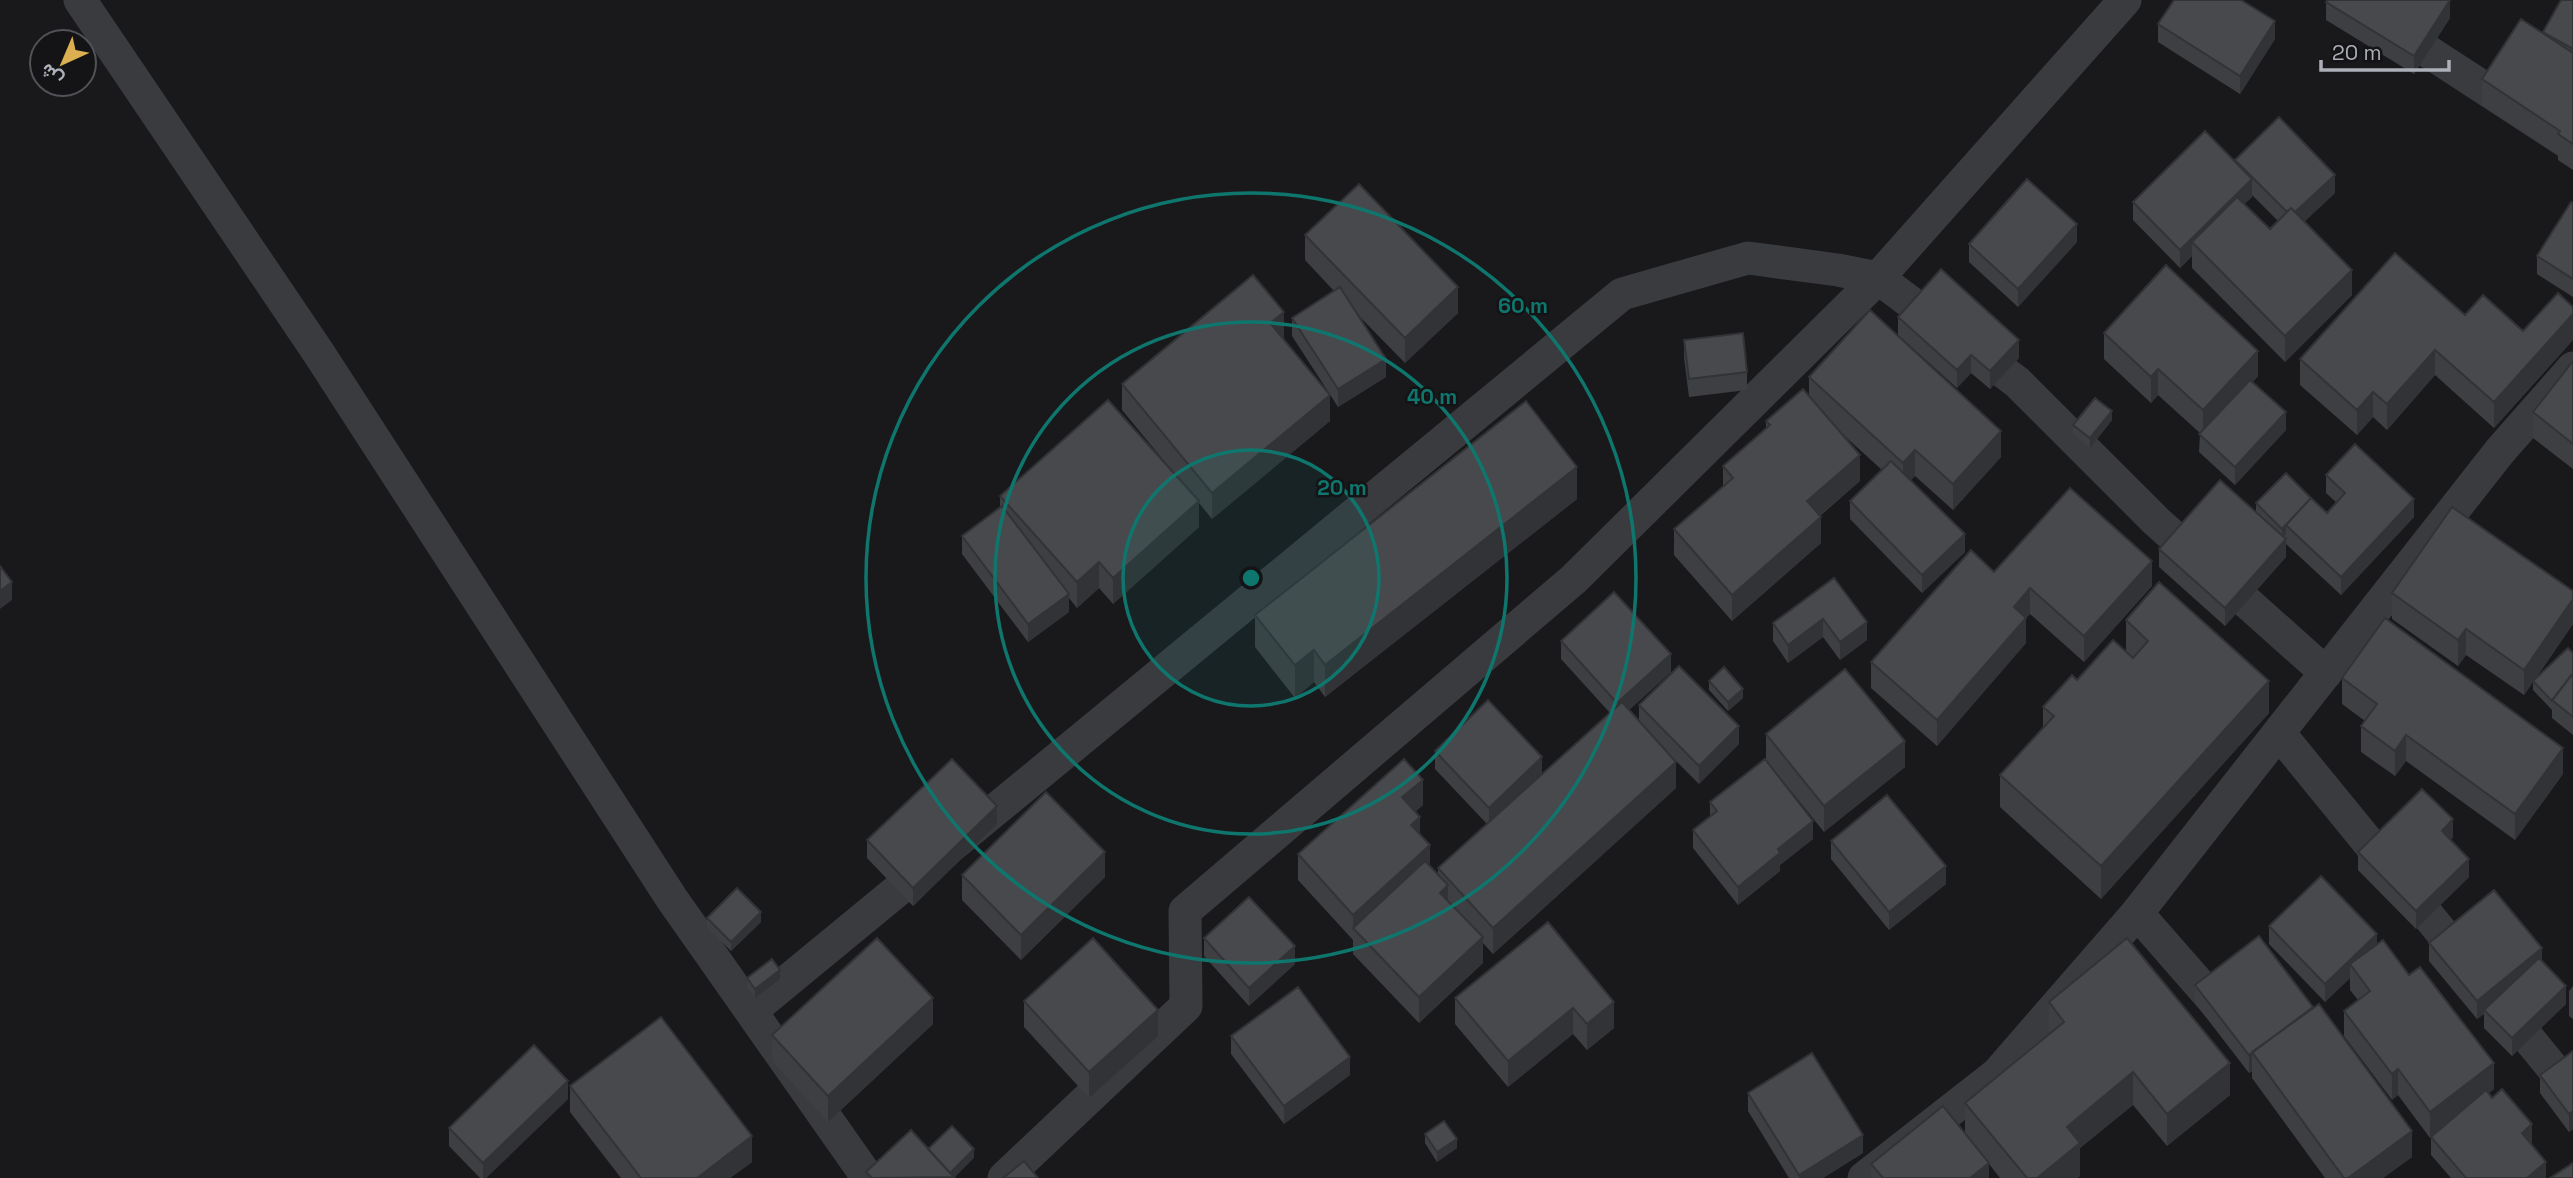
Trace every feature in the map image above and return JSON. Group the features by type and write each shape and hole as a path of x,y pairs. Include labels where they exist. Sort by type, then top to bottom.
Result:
{"street":[{"path":"80,0 318,352 672,899 868,1178"},
{"path":"1004,1178 1186,1006 1185,911 1574,579 1878,278 2125,0"},
{"path":"2349,0 2573,146"},
{"path":"751,1011 1622,294 1748,258 1878,278 2017,382 2156,521 2326,673"},
{"path":"1864,1178 1997,1074 2137,912 2326,673 2406,593 2500,451 2573,368"},
{"path":"2533,414 2563,431"},
{"path":"2279,733 2573,1093"},
{"path":"2137,912 2253,1045"}],"building":[{"path":"2174,0 2241,0 2275,21 2240,76 2158,24"},
{"path":"2450,0 2414,56 2326,2"},
{"path":"2561,0 2573,0 2573,49 2543,32"},
{"path":"2521,19 2573,53 2573,144 2558,134 2560,131 2482,79"},
{"path":"2279,117 2335,175 2295,212 2291,208 2287,212 2235,160"},
{"path":"2205,131 2252,179 2180,250 2133,202"},
{"path":"2027,179 2077,224 2018,289 1969,244"},
{"path":"1359,184 1458,287 1405,338 1305,235"},
{"path":"2237,197 2270,229 2291,208 2352,270 2285,336 2192,242"},
{"path":"2571,202 2573,203 2573,279 2537,256"},
{"path":"2395,253 2465,315 2483,295 2523,331 2558,293 2573,307 2573,314 2494,402 2435,350 2387,404 2373,392 2357,410 2300,359"},
{"path":"2166,265 2258,351 2203,410 2158,369 2151,377 2104,333"},
{"path":"1941,269 2019,340 1990,371 1971,355 1957,370 1898,317"},
{"path":"1253,275 1284,312 1270,323 1330,395 1212,493 1122,384"},
{"path":"1340,287 1386,359 1338,389 1292,318"},
{"path":"1870,310 2001,431 1953,484 1915,450 1903,463 1809,377"},
{"path":"1743,333 1747,372 1689,379 1684,340"},
{"path":"2573,361 2573,444 2533,412"},
{"path":"2250,380 2286,412 2235,467 2199,434"},
{"path":"1803,389 1860,455 1807,501 1821,517 1732,595 1674,529 1733,478 1723,466 1770,425 1766,421"},
{"path":"2095,398 2112,411 2090,438 2073,425"},
{"path":"1108,400 1199,501 1113,578 1099,562 1077,582 1000,496"},
{"path":"1526,401 1577,467 1325,665 1314,650 1295,665 1255,615"},
{"path":"2355,444 2414,499 2341,577 2286,525 2311,498 2327,513 2345,493 2326,475"},
{"path":"1891,461 1965,534 1922,575 1850,501"},
{"path":"2286,473 2311,498 2282,529 2256,503"},
{"path":"2220,480 2286,539 2225,608 2159,549"},
{"path":"2070,488 2152,561 2084,636 2030,588 2014,607 2026,618 1937,720 1871,662 1971,550 1994,572"},
{"path":"1002,506 1069,594 1028,624 962,536"},
{"path":"2452,507 2573,591 2573,599 2524,670 2466,629 2458,640 2392,593"},
{"path":"0,566 12,582 0,591"},
{"path":"1834,578 1867,622 1840,642 1823,619 1788,645 1773,623"},
{"path":"2159,582 2269,681 2101,866 2000,775 2054,716 2043,707 2072,675 2077,680 2113,640 2133,658 2148,641 2126,620"},
{"path":"1614,592 1671,654 1617,703 1561,641"},
{"path":"2385,618 2563,748 2515,814 2406,735 2395,751 2361,726 2377,704 2342,678"},
{"path":"2568,648 2573,653 2573,673 2552,701 2533,681"},
{"path":"1679,666 1739,726 1699,766 1639,705"},
{"path":"1724,667 1743,689 1728,702 1709,681"},
{"path":"1845,669 1905,741 1824,806 1766,734"},
{"path":"2573,673 2573,717 2552,700"},
{"path":"1488,700 1542,757 1489,808 1435,751"},
{"path":"1622,702 1676,762 1493,928 1438,868"},
{"path":"952,759 997,806 913,888 867,840"},
{"path":"1404,759 1423,780 1402,797 1420,817 1411,825 1430,845 1353,915 1298,854"},
{"path":"1765,759 1813,821 1778,849 1780,853 1738,887 1693,830 1717,811 1710,802"},
{"path":"2422,789 2453,819 2442,831 2469,859 2416,911 2358,852"},
{"path":"1046,792 1105,852 1021,935 962,875"},
{"path":"1887,795 1946,866 1889,912 1831,841"},
{"path":"1425,861 1448,885 1440,893 1483,937 1419,997 1353,928"},
{"path":"2321,876 2377,934 2325,984 2269,926"},
{"path":"737,888 761,912 731,942 707,918"},
{"path":"2494,890 2542,948 2477,1001 2429,943"},
{"path":"1249,897 1295,946 1249,988 1204,938"},
{"path":"1548,922 1614,1002 1587,1024 1573,1008 1508,1061 1455,998"},
{"path":"2259,936 2313,1007 2249,1055 2195,985"},
{"path":"877,938 933,998 828,1096 772,1035"},
{"path":"1093,938 1158,1010 1089,1072 1024,1001"},
{"path":"2127,938 2230,1063 2167,1114 2133,1072 2067,1127 2080,1143 2037,1178 2027,1178 1965,1103 2064,1022 2049,1002"},
{"path":"2383,940 2409,975 2420,967 2494,1063 2430,1112 2398,1069 2392,1074 2344,1011 2370,991 2350,964"},
{"path":"2539,958 2566,986 2512,1038 2484,1010"},
{"path":"772,959 780,970 755,989 747,978"},
{"path":"1298,987 1350,1057 1284,1106 1231,1036"},
{"path":"2319,1004 2412,1131 2348,1178 2344,1178 2252,1052"},
{"path":"661,1017 752,1136 697,1178 641,1178 570,1086"},
{"path":"534,1045 568,1081 483,1163 449,1128"},
{"path":"2573,1051 2573,1111 2569,1114 2540,1075"},
{"path":"1812,1053 1863,1135 1799,1175 1748,1093"},
{"path":"2502,1089 2532,1124 2522,1133 2546,1162 2527,1178 2466,1178 2431,1137 2486,1090 2492,1098"},
{"path":"1943,1106 1989,1163 1970,1178 1883,1178 1871,1164"},
{"path":"1444,1121 1457,1139 1437,1152 1425,1134"},
{"path":"952,1126 974,1149 950,1173 928,1149"},
{"path":"911,1130 954,1177 872,1178 866,1172"},
{"path":"1024,1161 1038,1178 1003,1178"},
{"path":"2573,1163 2573,1178 2550,1178"}]}
